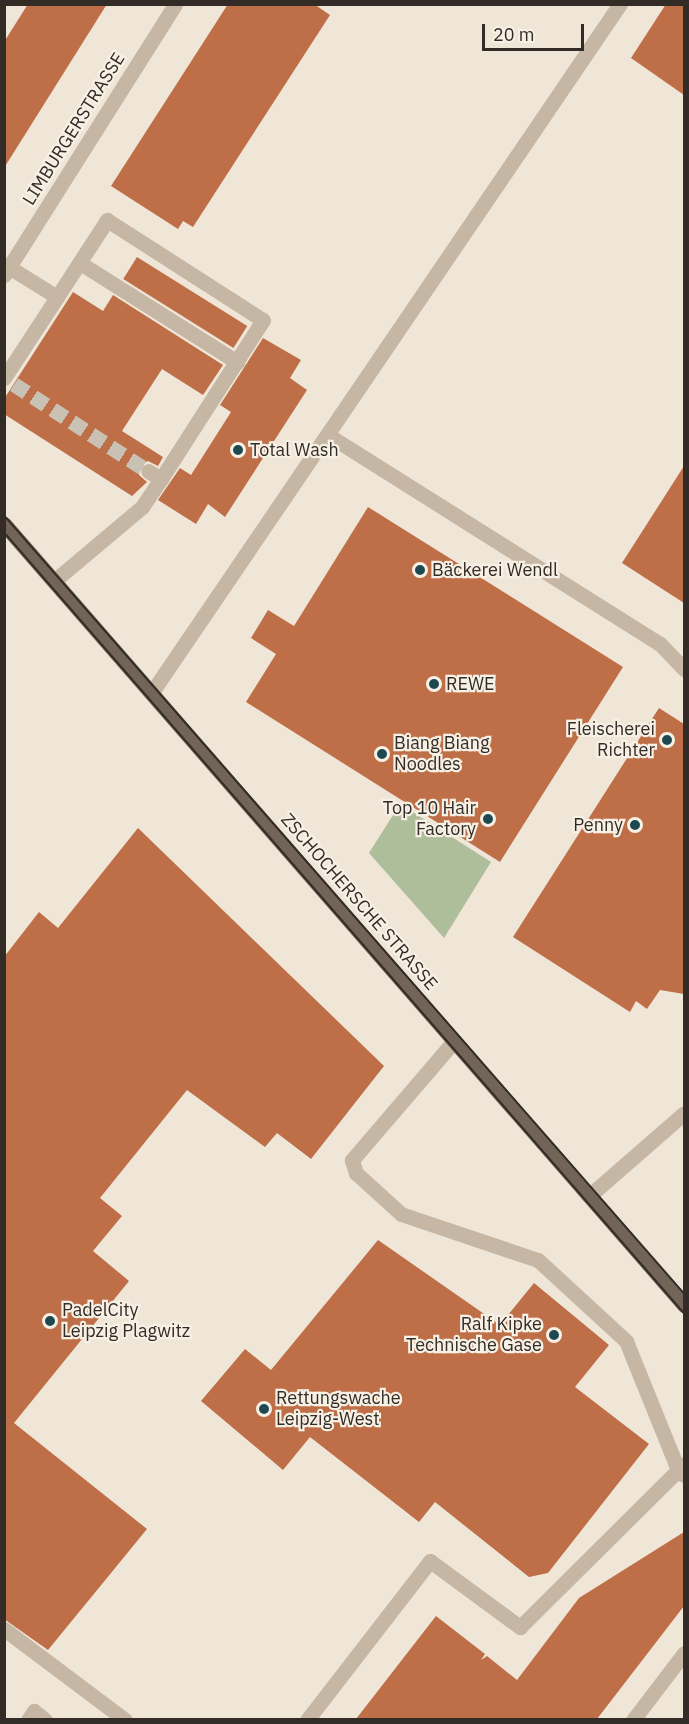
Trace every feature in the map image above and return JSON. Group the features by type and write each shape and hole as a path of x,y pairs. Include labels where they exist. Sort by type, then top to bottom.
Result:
{"main road":[{"name":"ZSCHOCHERSCHE STRASSE","path":"4,524 684,1305"}],"street":[{"name":"LIMBURGERSTRASSE","path":"7,271 175,4"},
{"path":"152,692 620,4"},
{"path":"8,380 57,297 107,220 263,320 237,362 154,475 142,507 54,581"},
{"path":"80,262 237,362"},
{"path":"7,271 57,297"},
{"path":"328,435 660,644 684,669"},
{"path":"307,1719 430,1561 520,1628 682,1470 626,1341 538,1260 401,1214 356,1173 352,1160 454,1041"},
{"path":"589,1196 684,1113"},
{"path":"4,1629 125,1719"},
{"path":"633,1719 684,1653"},
{"path":"28,1719 34,1711 45,1719"}],"green space":[{"path":"400,804 491,862 444,938 369,853"}],"building":[{"path":"28,4 107,4 4,168 4,42"},
{"path":"228,4 314,4 330,15 193,227 183,221 178,229 111,186"},
{"path":"666,4 684,4 684,95 631,58"},
{"path":"137,257 247,326 233,348 123,279"},
{"path":"73,292 103,311 113,295 223,365 203,395 162,369 122,431 163,457 158,466 148,461 140,465 139,475 147,482 132,496 4,414 4,399"},
{"name":"Total Wash","path":"263,338 301,360 290,378 307,390 225,517 208,504 196,524 158,500 180,468 191,475 231,412 220,405"},
{"path":"684,466 684,603 622,563"},
{"name":"REWE","path":"368,507 623,667 500,862 246,702 276,654 251,638 268,610 294,626"},
{"name":"Penny","path":"659,708 684,724 684,994 660,990 647,1009 636,1001 630,1012 513,937"},
{"path":"138,828 384,1066 311,1159 277,1133 265,1147 187,1090 100,1198 122,1216 93,1251 129,1281 14,1423 147,1529 48,1650 4,1619 4,957 39,912 58,928"},
{"path":"378,1240 500,1325 534,1283 609,1345 575,1387 649,1444 548,1573 529,1577 435,1502 419,1522 310,1437 283,1470 201,1401 245,1349 271,1370"},
{"path":"684,1532 684,1606 597,1719 356,1719 436,1616 485,1654 481,1660 487,1656 517,1680 579,1598"}],"tunnel":[{"path":"14,384 148,471"}],"tram line":[{"path":"4,515 684,1293"},
{"path":"4,532 684,1313"}],"place":[{"name":"Total Wash","path":"238,450"},
{"name":"Bäckerei Wendl","path":"420,570"},
{"name":"REWE","path":"434,684"},
{"name":"Fleischerei Richter","path":"667,740"},
{"name":"Biang Biang Noodles","path":"382,754"},
{"name":"Top 10 Hair Factory","path":"488,819"},
{"name":"Penny","path":"635,825"},
{"name":"PadelCity Leipzig Plagwitz","path":"50,1321"},
{"name":"Ralf Kipke Technische Gase","path":"554,1335"},
{"name":"Rettungswache Leipzig-West","path":"264,1409"}]}
